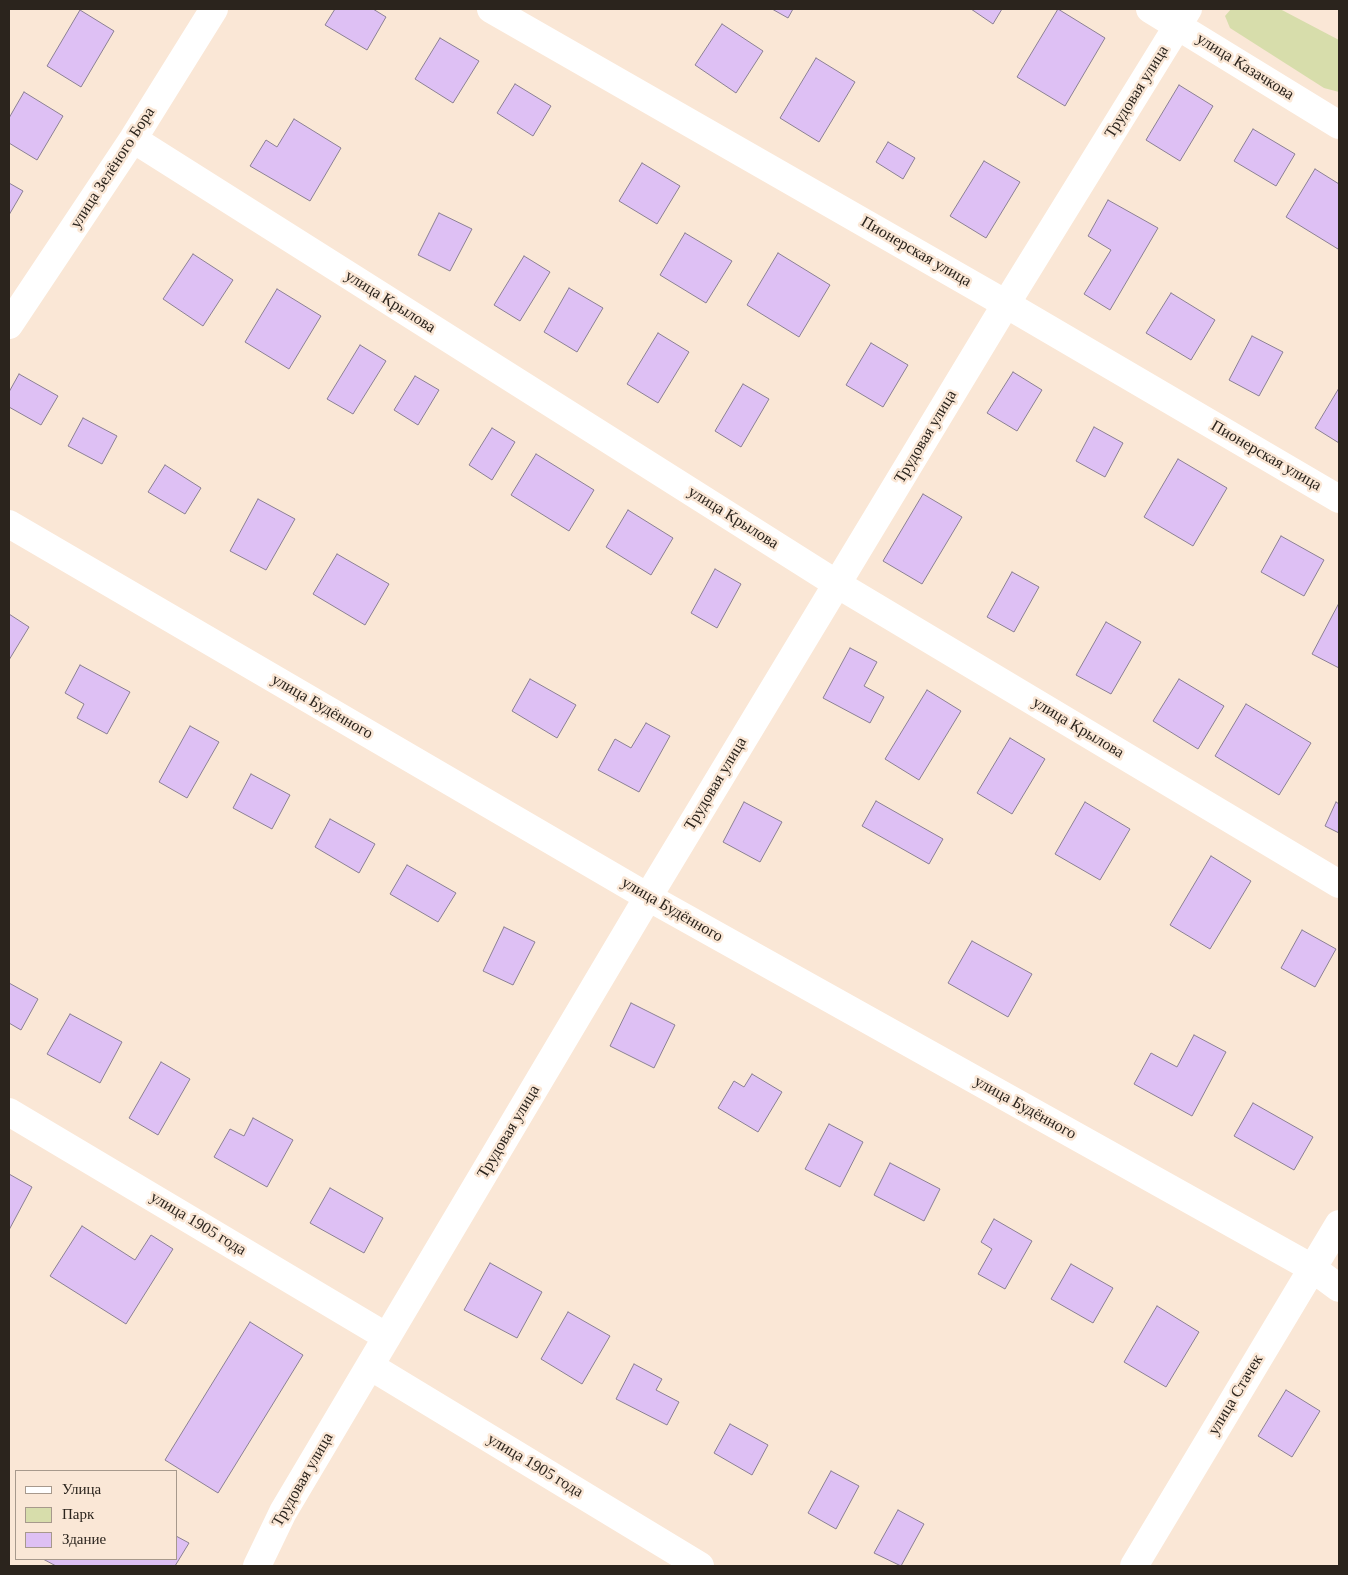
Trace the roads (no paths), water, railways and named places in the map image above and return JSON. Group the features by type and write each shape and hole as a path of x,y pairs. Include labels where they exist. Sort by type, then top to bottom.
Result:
{"street":[{"name":"улица Зелёного Бора","path":"9,325 133,139 214,9"},
{"name":"Пионерская улица","path":"491,9 1006,304 1339,499"},
{"name":"улица Казачкова","path":"1150,9 1183,17 1339,125"},
{"name":"Трудовая улица","path":"257,1566 283,1512 648,897 1006,304 1183,17"},
{"name":"улица Крылова","path":"133,139 837,584 1339,884"},
{"name":"улица Будённого","path":"9,524 648,897 1312,1268 1339,1288"},
{"name":"улица 1905 года","path":"9,1112 387,1337"},
{"name":"улица Стачек","path":"1134,1566 1339,1224"},
{"name":"улица 1905 года","path":"370,1366 700,1566"}]}
